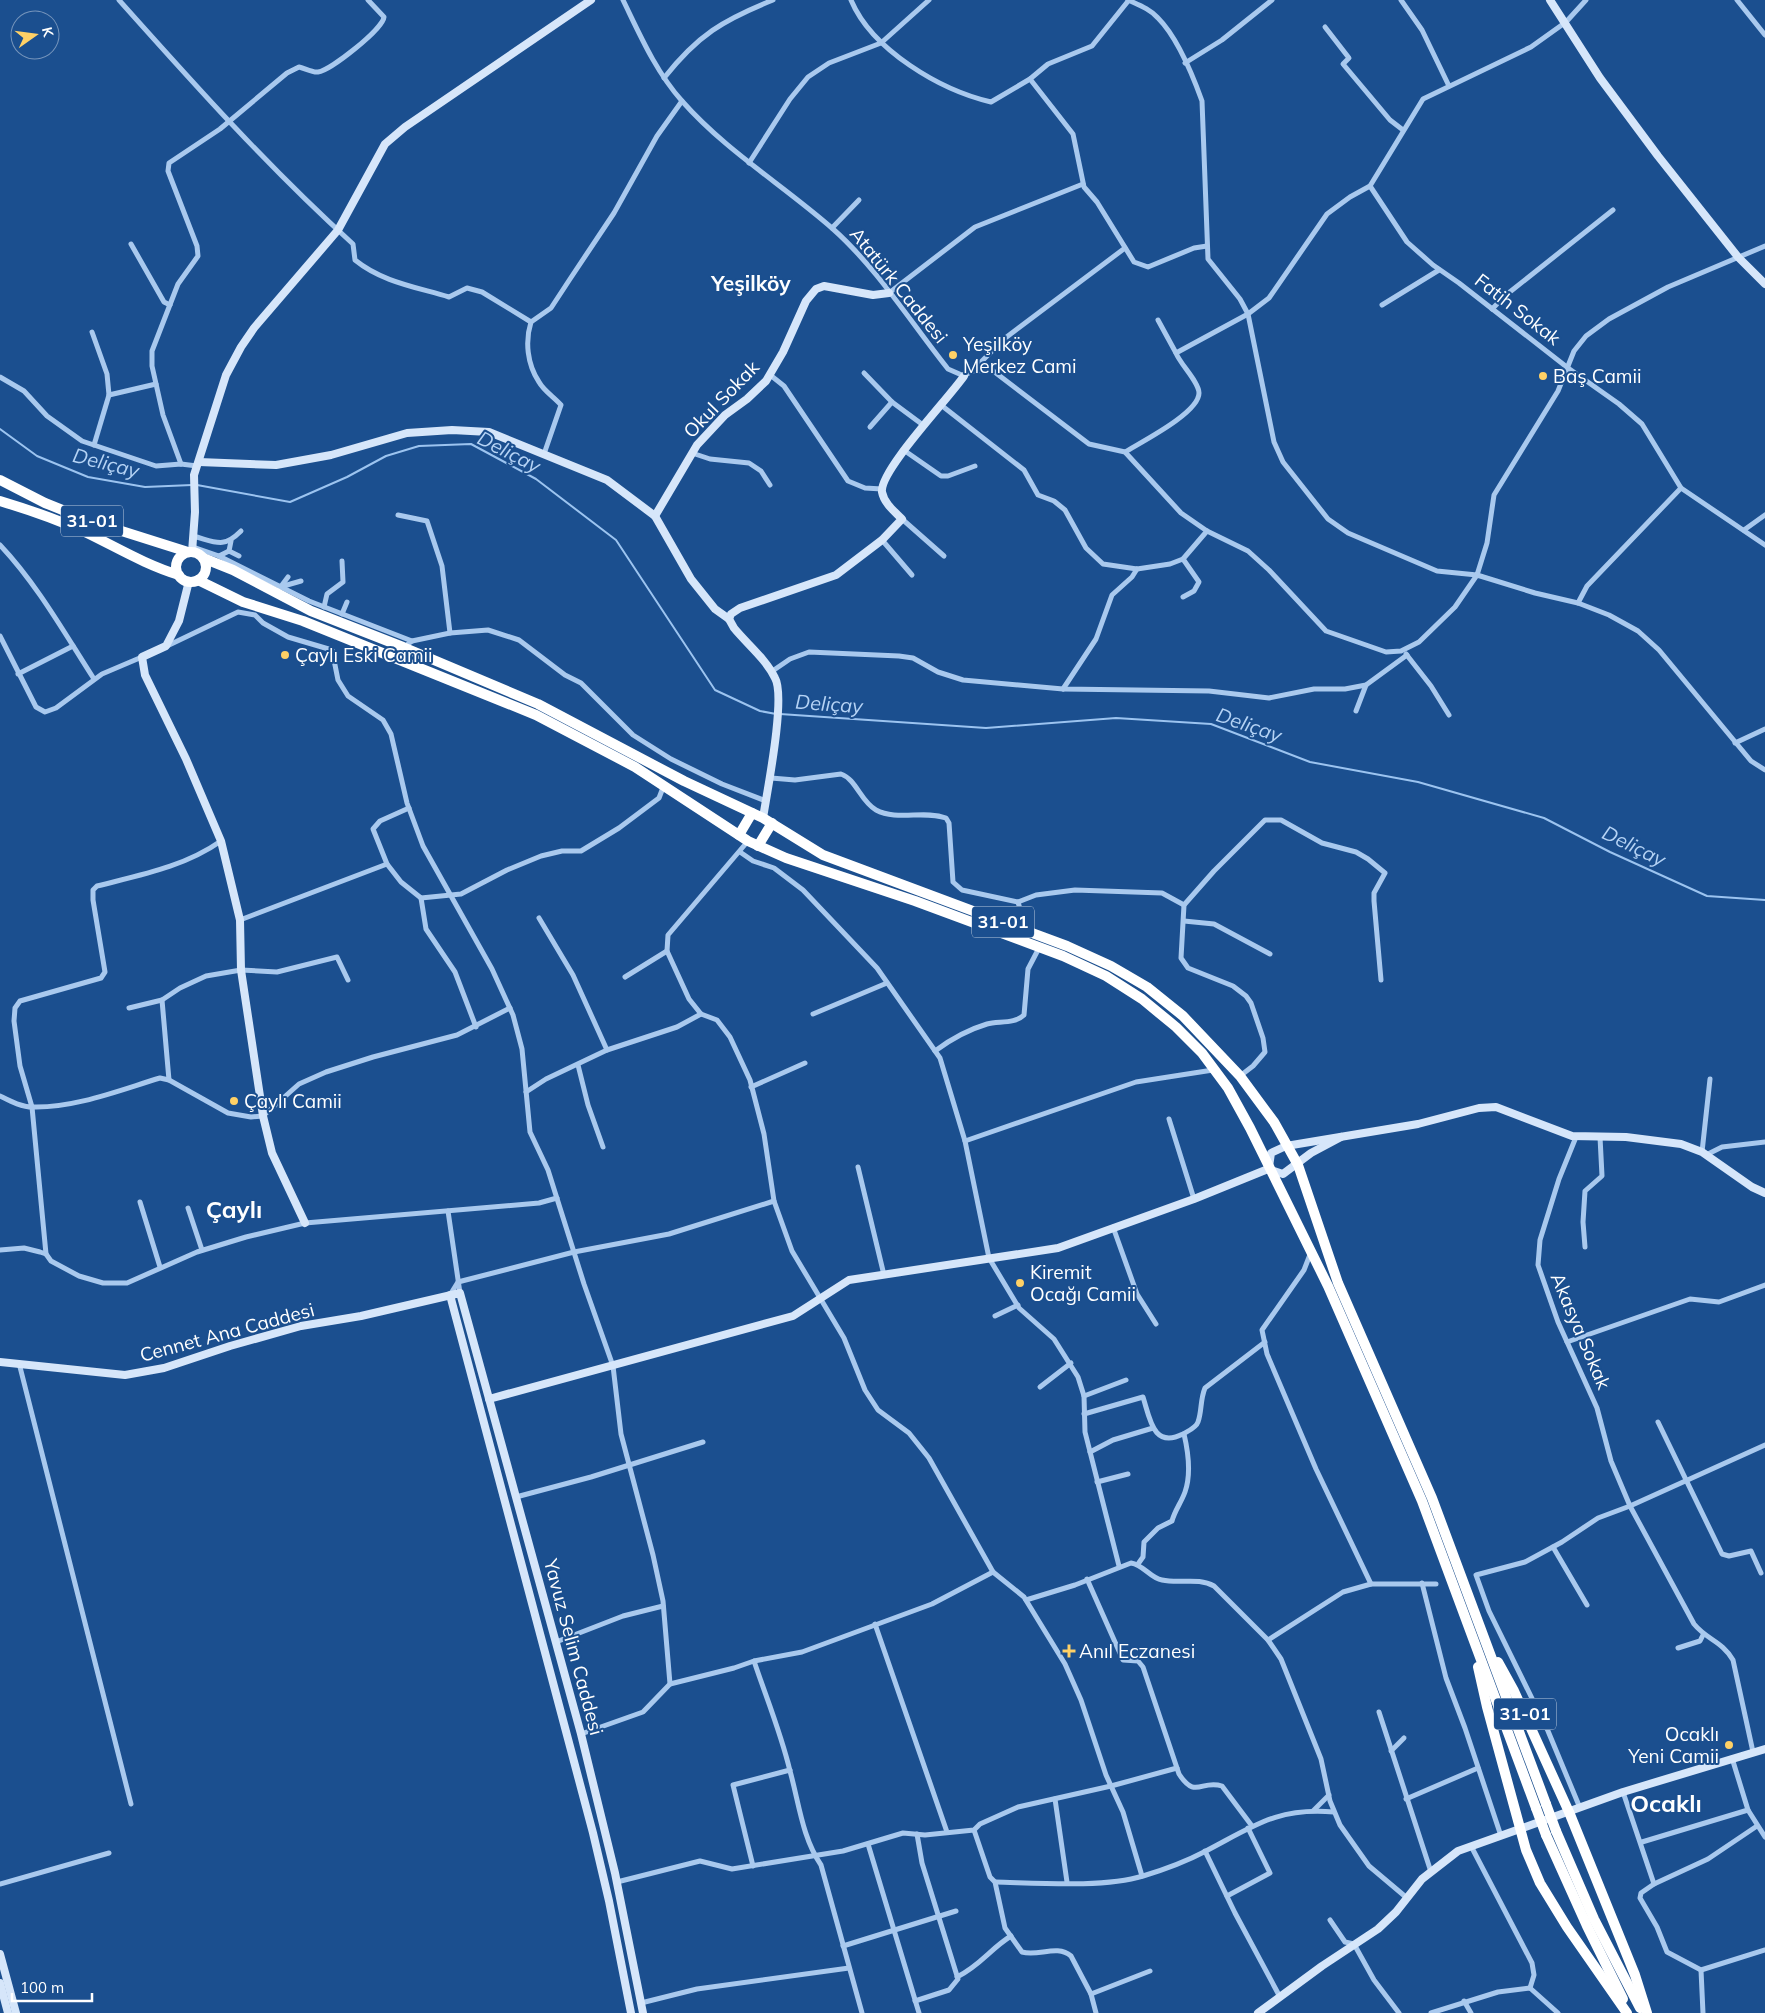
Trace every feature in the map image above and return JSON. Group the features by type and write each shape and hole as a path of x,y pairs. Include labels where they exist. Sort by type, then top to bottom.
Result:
{"highway":[{"name":"31-01","path":"0,480 90,521 191,550"},
{"name":"31-01","path":"0,501 36,512 86,533 136,559 179,575"},
{"path":"191,550 203,558 205,570 194,581 179,575 176,567 178,559 191,550"},
{"name":"31-01","path":"203,558 233,570 311,611 408,644 538,704 684,781 767,820 823,855 1067,946 1111,966 1147,987 1183,1016 1240,1076 1274,1122 1298,1165 1338,1283 1432,1498 1472,1620 1487,1707 1520,1829"},
{"name":"31-01","path":"194,581 243,602 303,621 536,716 584,739 664,785 753,844 817,870 915,901 1040,947 1106,976 1142,999 1176,1027 1216,1070 1250,1128 1268,1169 1312,1252 1422,1501 1472,1620 1514,1691 1569,1812"},
{"path":"739,835 752,813"},
{"path":"753,844 767,820"},
{"path":"1472,1620 1556,1831 1594,1919 1643,2013"},
{"path":"1472,1620 1546,1835 1629,2013"},
{"path":"1569,1812 1635,1975 1647,2013"},
{"path":"1520,1829 1540,1883 1567,1927 1629,2013"}],"street":[{"path":"119,0 229,121 353,244 356,260 378,277 449,297 467,288 482,292 531,322"},
{"path":"181,464 170,439 156,384 152,351 178,284 198,256 197,246 168,171 169,163 229,121 287,73 299,67 317,72 329,67 373,34 384,21 384,16 368,0"},
{"path":"591,0 405,127 385,144 338,230 241,347 226,375 194,475 195,502 191,550 219,556 324,607 408,644 450,633 488,630 519,640 565,676 581,683 605,704 633,735 671,759 722,784 766,801"},
{"name":"Atatürk Caddesi","path":"624,0 646,47 664,78 682,101 749,163 832,228 866,263 948,369 964,376"},
{"path":"664,78 685,51 700,38 739,15 774,0"},
{"path":"851,0 864,26 881,43 935,82 968,96 991,102 1030,79 1048,64 1092,46 1128,0 1158,17 1169,31 1202,101 1208,259 1240,298 1248,314 1274,442 1283,462 1328,520 1348,533 1437,571 1477,575 1578,603 1609,615 1638,631 1659,650 1751,761 1765,770"},
{"path":"749,163 790,99 808,77 829,63 881,43 930,0"},
{"path":"1185,63 1222,40 1272,0"},
{"path":"1401,0 1422,30 1449,86"},
{"path":"1550,0 1606,86 1738,257 1765,284"},
{"path":"1176,352 1248,314 1269,298 1327,214 1350,197 1370,186 1422,99 1532,47 1566,22 1586,0"},
{"path":"1737,0 1765,35"},
{"path":"1326,27 1349,58 1343,64 1390,120 1402,130"},
{"path":"1030,79 1073,134 1083,184 1097,202 1134,262 1148,267 1194,248 1207,246"},
{"path":"544,454 561,405 540,384 533,372 526,340 531,322 550,308 570,279 614,213 657,136 682,101"},
{"path":"889,293 976,227 1083,184"},
{"name":"Fatih Sokak","path":"1370,186 1407,242 1439,270 1568,368 1619,404 1642,424 1681,488 1765,545"},
{"path":"832,228 859,200"},
{"path":"1492,309 1506,295 1613,210"},
{"path":"131,244 164,302 170,305"},
{"path":"972,371 992,370 1089,444 1125,452 1181,513 1207,531 1248,551 1326,631 1386,652 1403,650 1419,642 1454,608 1477,575 1487,543 1494,495 1558,391 1574,351 1586,336 1609,319 1668,287 1765,246"},
{"path":"944,556 902,519 884,500 882,490 886,476 923,425 964,376 972,371 1004,339 1124,248"},
{"path":"1382,305 1439,270"},
{"name":"Okul Sokak","path":"655,516 697,445 725,415 747,399 770,374 783,352 806,301 816,290 824,286 873,295 889,293"},
{"path":"1125,452 1179,419 1196,403 1199,392 1196,383 1180,364 1176,352 1158,320"},
{"path":"92,332 107,374 109,395 94,445"},
{"path":"864,373 892,402 923,425"},
{"path":"770,374 784,386 848,481 865,488 882,490"},
{"path":"0,377 24,391 46,416 82,441 156,466 181,464 257,466 284,464 331,455 407,433 452,430 489,432 607,480 655,516 691,579 715,609 729,619 776,678 779,693 766,801 767,820"},
{"path":"109,395 156,384"},
{"path":"870,427 892,402"},
{"path":"941,405 1024,470 1038,495 1054,501 1065,510 1086,548 1104,564 1137,569 1170,564 1183,559 1207,531"},
{"path":"905,451 941,476 948,476 975,466"},
{"path":"692,453 710,459 749,463 761,471 770,485"},
{"path":"1578,603 1587,586 1681,488"},
{"path":"398,515 426,521 442,566 450,633"},
{"path":"1744,530 1765,515"},
{"path":"729,619 731,614 740,608 836,575 882,540 902,519"},
{"path":"193,536 220,544 231,541 241,531"},
{"path":"882,540 912,574"},
{"path":"229,552 231,541"},
{"path":"0,545 12,557 48,608 94,679"},
{"path":"219,556 229,552 239,556"},
{"path":"1183,559 1199,582 1194,591 1183,598"},
{"path":"324,607 327,594 343,582 342,561"},
{"path":"1063,689 1096,639 1112,595 1132,577 1137,569"},
{"path":"281,586 288,576"},
{"path":"166,646 179,621 194,581"},
{"path":"281,586 301,581"},
{"path":"342,614 347,602"},
{"path":"0,636 36,707 45,712 56,708 102,674 238,612 255,615 263,623 288,637 332,650 338,680 348,696 384,720 391,734 409,808 423,846 492,969 510,1008 522,1049 530,1132 548,1170 574,1252 614,1366 621,1434 653,1555 663,1606 670,1684"},
{"path":"18,674 73,646"},
{"path":"1403,650 1431,686 1449,715"},
{"path":"771,672 790,659 809,652 900,656 913,658 938,672 963,680 1063,689 1209,691 1269,698 1314,689 1344,689 1366,685 1407,655"},
{"path":"142,657 145,675 186,759 221,841 240,920 241,970 263,1116 272,1153 305,1223"},
{"path":"1356,711 1366,685"},
{"path":"1735,743 1765,729"},
{"path":"770,778 795,780 841,774 847,776 865,801 875,809 883,812 946,818 949,823 953,882 956,887 962,890 1018,902 1036,895 1076,890 1162,893 1184,905"},
{"path":"421,898 461,894 507,870 541,856 562,851 581,851 619,828 659,798 664,785"},
{"path":"409,808 380,821 373,829 387,864 401,882 421,898 426,929 456,972 476,1027"},
{"path":"1240,1076 1253,1066 1264,1052 1263,1038 1251,1003 1246,996 1233,986 1188,968 1181,958 1184,905 1214,871 1265,820 1281,820 1322,843 1356,852 1385,873 1374,893 1381,980"},
{"path":"221,841 201,855 163,869 97,886 93,890 105,972 101,978 20,1001 15,1008 14,1021 20,1066 32,1107 46,1254 51,1261 80,1276 103,1283 126,1282 202,1250 305,1223 540,1203 557,1198"},
{"path":"753,844 740,852 668,935 667,951 689,999 701,1014 718,1020 730,1037 751,1087 764,1134 774,1201 792,1251 844,1338 865,1390 878,1410 909,1433 929,1458 993,1572 1026,1600 1065,1664 1081,1700 1111,1786 1123,1812 1142,1876"},
{"path":"740,852 752,861 774,868 803,890 877,968 940,1058 965,1141 989,1258 1018,1306 1054,1339 1071,1363 1078,1377 1084,1396 1085,1432 1120,1566"},
{"path":"240,920 387,864"},
{"path":"1018,902 1022,916 1020,928"},
{"path":"539,918 573,975 607,1050"},
{"path":"1184,921 1214,924 1270,954"},
{"path":"935,1051 958,1035 998,1021 1015,1020 1024,1015 1028,969 1040,947"},
{"path":"625,977 667,951"},
{"path":"130,1008 162,1000 180,988 206,976 241,970 277,972 337,957 348,980"},
{"path":"813,1014 887,983"},
{"path":"162,1000 169,1080"},
{"path":"0,1096 17,1104 32,1107 88,1100 160,1078 169,1080 228,1113 251,1117 263,1116 299,1084 326,1072 402,1048 457,1035 510,1008"},
{"path":"526,1092 546,1079 607,1050 677,1027 701,1014"},
{"path":"751,1087 805,1063"},
{"path":"578,1065 588,1105 603,1147"},
{"path":"965,1141 1136,1082 1216,1070"},
{"path":"1704,1154 1710,1079"},
{"path":"1268,1169 1271,1153 1286,1146 1418,1124 1479,1108 1496,1107 1576,1137 1626,1138 1680,1144 1704,1154 1752,1187 1765,1193"},
{"path":"1170,1119 1194,1199"},
{"path":"489,1399 793,1316 820,1300 827,1292 849,1280 1058,1248 1194,1199 1268,1169 1283,1174 1311,1154 1341,1137"},
{"name":"Akasya Sokak","path":"1576,1137 1559,1179 1540,1240 1538,1265 1567,1342 1597,1408 1611,1461 1630,1506 1689,1617 1703,1635"},
{"path":"1585,1247 1583,1222 1585,1191 1602,1176 1600,1137"},
{"path":"1704,1154 1722,1147 1765,1142"},
{"path":"858,1167 884,1275"},
{"path":"450,1295 458,1282 574,1252 669,1234 774,1201"},
{"path":"140,1202 160,1267"},
{"path":"188,1208 202,1250"},
{"path":"448,1211 460,1293"},
{"path":"1113,1227 1137,1294 1156,1324"},
{"path":"0,1250 24,1248 46,1254"},
{"path":"1312,1252 1304,1270 1262,1330 1267,1354 1316,1469 1365,1568 1370,1584"},
{"path":"1567,1342 1690,1299 1719,1302 1765,1285"},
{"name":"Cennet Ana Caddesi","path":"0,1362 125,1375 164,1368 230,1346 301,1326 361,1316 460,1293"},
{"name":"Yavuz Selim Caddesi","path":"460,1293 581,1734 617,1882 643,2013"},
{"name":"Yavuz Selim Caddesi","path":"450,1295 568,1738 609,1901 631,2013"},
{"path":"995,1316 1018,1306"},
{"path":"1084,1414 1143,1397 1153,1428 1161,1437 1168,1439 1184,1434 1198,1423 1200,1399 1205,1388 1265,1342"},
{"path":"19,1363 131,1804"},
{"path":"1040,1387 1071,1363"},
{"path":"1084,1396 1126,1380"},
{"path":"1658,1422 1722,1554 1729,1556 1751,1551 1762,1573"},
{"path":"1090,1452 1113,1440 1153,1428"},
{"path":"1138,1564 1142,1557 1144,1542 1158,1528 1172,1521 1177,1505 1185,1494 1188,1470 1184,1434"},
{"path":"516,1497 630,1465 702,1442"},
{"path":"1580,1808 1548,1731 1489,1611 1476,1575 1525,1562 1553,1547 1598,1518 1630,1506 1765,1445"},
{"path":"1097,1482 1128,1474"},
{"path":"1553,1547 1587,1605"},
{"path":"1026,1600 1120,1566 1138,1564 1155,1578 1162,1580 1204,1580 1214,1586 1268,1640 1281,1659 1321,1759 1329,1795 1340,1826 1369,1866 1407,1898"},
{"path":"568,1738 643,1712 670,1684 754,1661 802,1652 932,1604 993,1572"},
{"path":"1087,1579 1123,1660 1138,1661 1143,1667 1177,1768 1186,1786 1193,1789 1222,1786 1250,1827 1270,1873 1227,1896"},
{"path":"1422,1583 1446,1678 1501,1836"},
{"path":"1268,1640 1343,1592 1370,1584 1436,1584"},
{"path":"556,1642 623,1616 663,1606"},
{"path":"875,1624 947,1832"},
{"path":"1678,1648 1700,1641 1703,1635 1726,1648 1733,1660 1753,1752"},
{"path":"754,1661 790,1770 799,1814 814,1856 820,1865 862,2013"},
{"path":"1379,1712 1431,1872"},
{"path":"1391,1751 1404,1738"},
{"path":"1258,2013 1378,1929 1396,1912 1422,1879 1458,1851 1623,1792 1765,1749"},
{"path":"1732,1758 1748,1810 1765,1837"},
{"path":"617,1882 700,1861 732,1869 814,1856 868,1844 903,1833 917,1834 974,1830 980,1824 1018,1807 1111,1786 1177,1768"},
{"path":"1406,1799 1478,1768"},
{"path":"753,1866 733,1785 790,1770"},
{"path":"1623,1792 1642,1842 1654,1884"},
{"path":"1314,1810 1329,1795"},
{"path":"1055,1799 1067,1882"},
{"path":"995,1882 1108,1882 1142,1876 1205,1851 1268,1819 1293,1812 1314,1810 1334,1812"},
{"path":"1642,1842 1748,1810"},
{"path":"1757,1826 1708,1859 1654,1884 1641,1893 1640,1898 1666,1952 1701,1970 1765,1950"},
{"path":"974,1830 990,1877 995,1882 1006,1928 1011,1936 1022,1952 1054,1951 1066,1952 1071,1956 1091,1994 1096,2013"},
{"path":"915,2001 949,1990 956,1984 957,1977 938,1917 917,1834"},
{"path":"868,1844 918,2013"},
{"path":"1471,1846 1532,1963 1534,1974 1530,1988"},
{"path":"1205,1851 1280,1997"},
{"path":"0,1884 109,1854"},
{"path":"842,1946 956,1911"},
{"path":"1330,1920 1344,1942 1355,1944"},
{"path":"957,1977 973,1969 998,1944 1011,1936"},
{"path":"1355,1944 1374,1980 1399,2013"},
{"path":"0,1954 16,2013"},
{"path":"641,2003 697,1989 849,1968"},
{"path":"1701,1970 1703,2013"},
{"path":"1091,1994 1150,1971"},
{"path":"0,1983 8,2013"},
{"path":"1431,2013 1464,2001 1498,1992 1530,1988 1558,2013"},
{"path":"1464,2001 1471,2013"}],"waterway":[{"name":"Deliçay","path":"0,429 37,456 88,477 145,487 192,485"},
{"name":"Deliçay","path":"197,485 290,502 347,477 386,456 419,446 471,444 536,479 616,540 715,690 760,711 776,714"},
{"name":"Deliçay","path":"780,714 986,728 1116,718 1211,724 1310,762 1418,782 1544,818 1610,852 1707,896 1765,900"}],"place":[{"name":"Yeşilköy Merkez Cami","path":"953,355"},
{"name":"Baş Camii","path":"1543,376"},
{"name":"Çaylı Eski Camii","path":"285,655"},
{"name":"Çaylı Camii","path":"234,1101"},
{"name":"Kiremit Ocağı Camii","path":"1020,1283"},
{"name":"Anıl Eczanesi","path":"1069,1651"},
{"name":"Ocaklı Yeni Camii","path":"1729,1745"}],"district":[{"name":"Yeşilköy","path":"751,284"},
{"name":"Çaylı","path":"234,1210"},
{"name":"Ocaklı","path":"1666,1804"}]}
